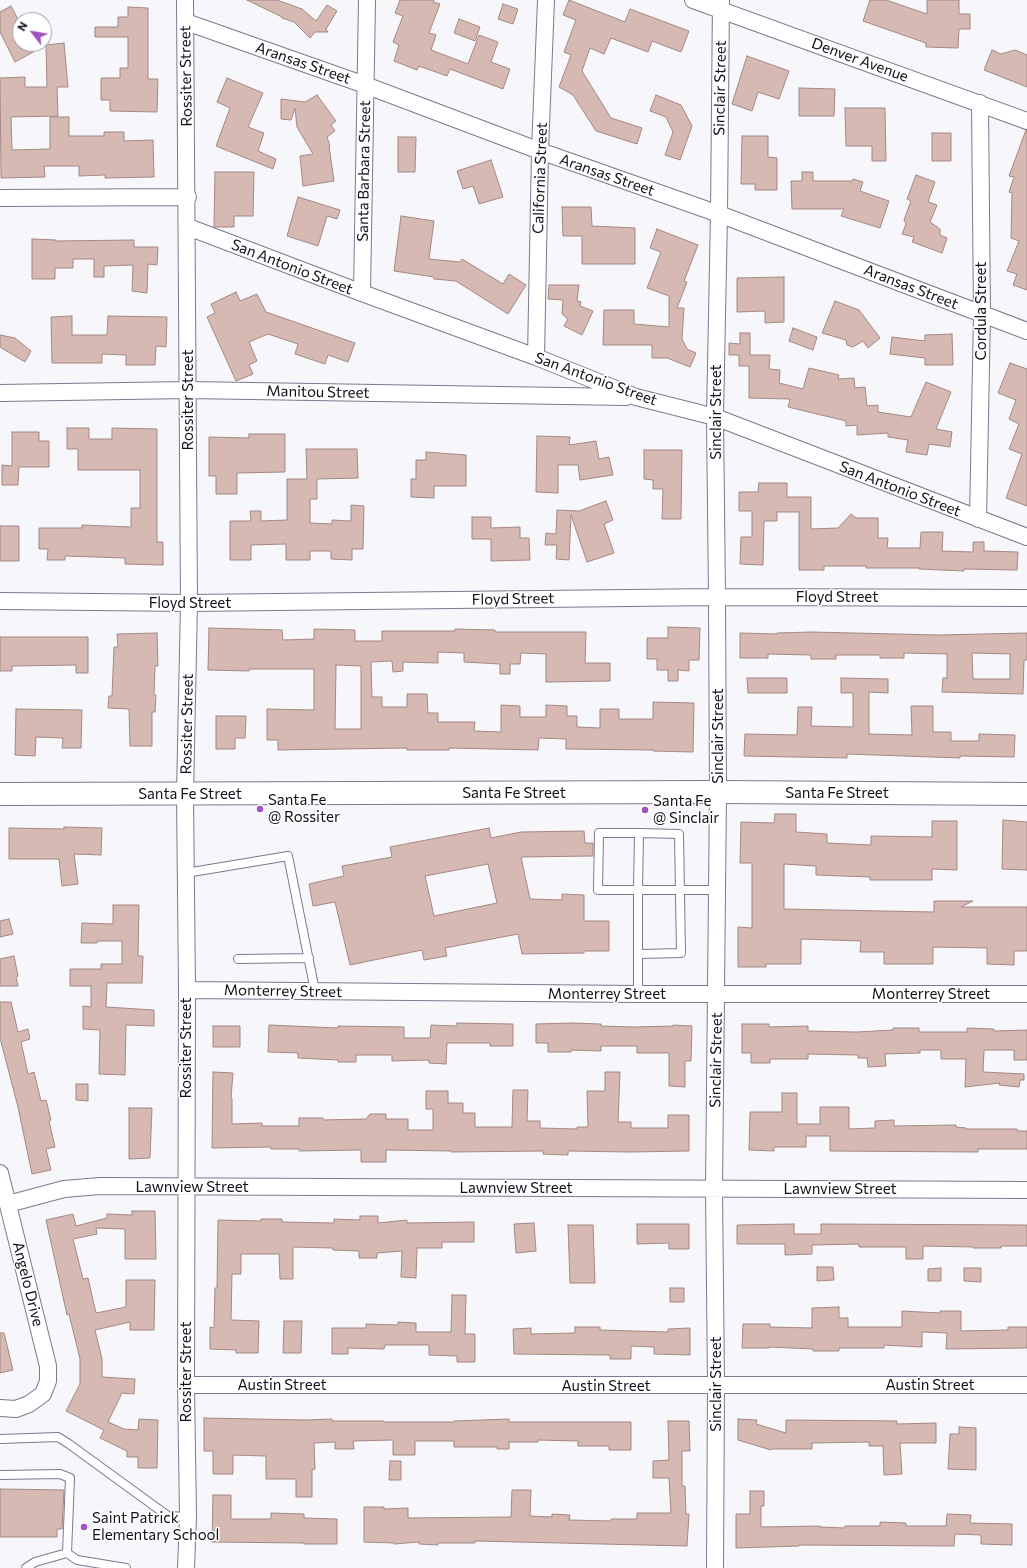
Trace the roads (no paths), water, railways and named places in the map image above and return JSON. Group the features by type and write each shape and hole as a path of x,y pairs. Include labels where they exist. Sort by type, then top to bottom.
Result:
{"main road":[{"name":"Santa Fe Street","path":"0,794 718,792 1027,794"}],"street":[{"name":"Rossiter Street","path":"185,0 188,197 189,603 185,794 187,990 186,1385 188,1517 186,1568"},
{"name":"Santa Barbara Street","path":"362,293 366,0"},
{"name":"California Street","path":"536,357 540,151 546,0"},
{"name":"Denver Avenue","path":"693,0 721,5 1027,121"},
{"name":"Sinclair Street","path":"715,1568 716,1386 714,1189 718,792 715,417 721,5"},
{"name":"Aransas Street","path":"186,22 365,85 540,151 719,214 1027,331"},
{"name":"Cordula Street","path":"978,519 982,315 980,103"},
{"path":"0,198 188,197"},
{"name":"San Antonio Street","path":"188,227 536,357 636,397 715,417 1027,537"},
{"name":"Manitou Street","path":"0,393 188,390 636,397"},
{"name":"Floyd Street","path":"0,601 189,603 717,597 1027,598"},
{"name":"Monterrey Street","path":"187,990 638,994 1027,994"},
{"name":"Angelo Drive","path":"0,1173 48,1366 48,1381 42,1394 29,1404 16,1409 0,1408"},
{"name":"Lawnview Street","path":"8,1204 64,1189 100,1186 186,1188 1027,1190"},
{"name":"Austin Street","path":"186,1385 1027,1385"}],"lane":[{"path":"639,954 681,953 680,889 679,834 599,833 598,890 680,889 718,890"},
{"path":"638,994 639,833"},
{"path":"186,873 288,856 316,991"},
{"path":"238,958 309,958"},
{"path":"0,1439 58,1437 168,1516 188,1517"},
{"path":"0,1475 60,1474 70,1478 66,1552"},
{"path":"26,1568 38,1565 66,1552"},
{"path":"66,1552 77,1560 126,1568"}],"place":[{"name":"Santa Fe @ Rossiter","path":"260,809"},
{"name":"Santa Fe @ Sinclair","path":"645,810"},
{"name":"Saint Patrick Elementary School","path":"84,1527"}]}
